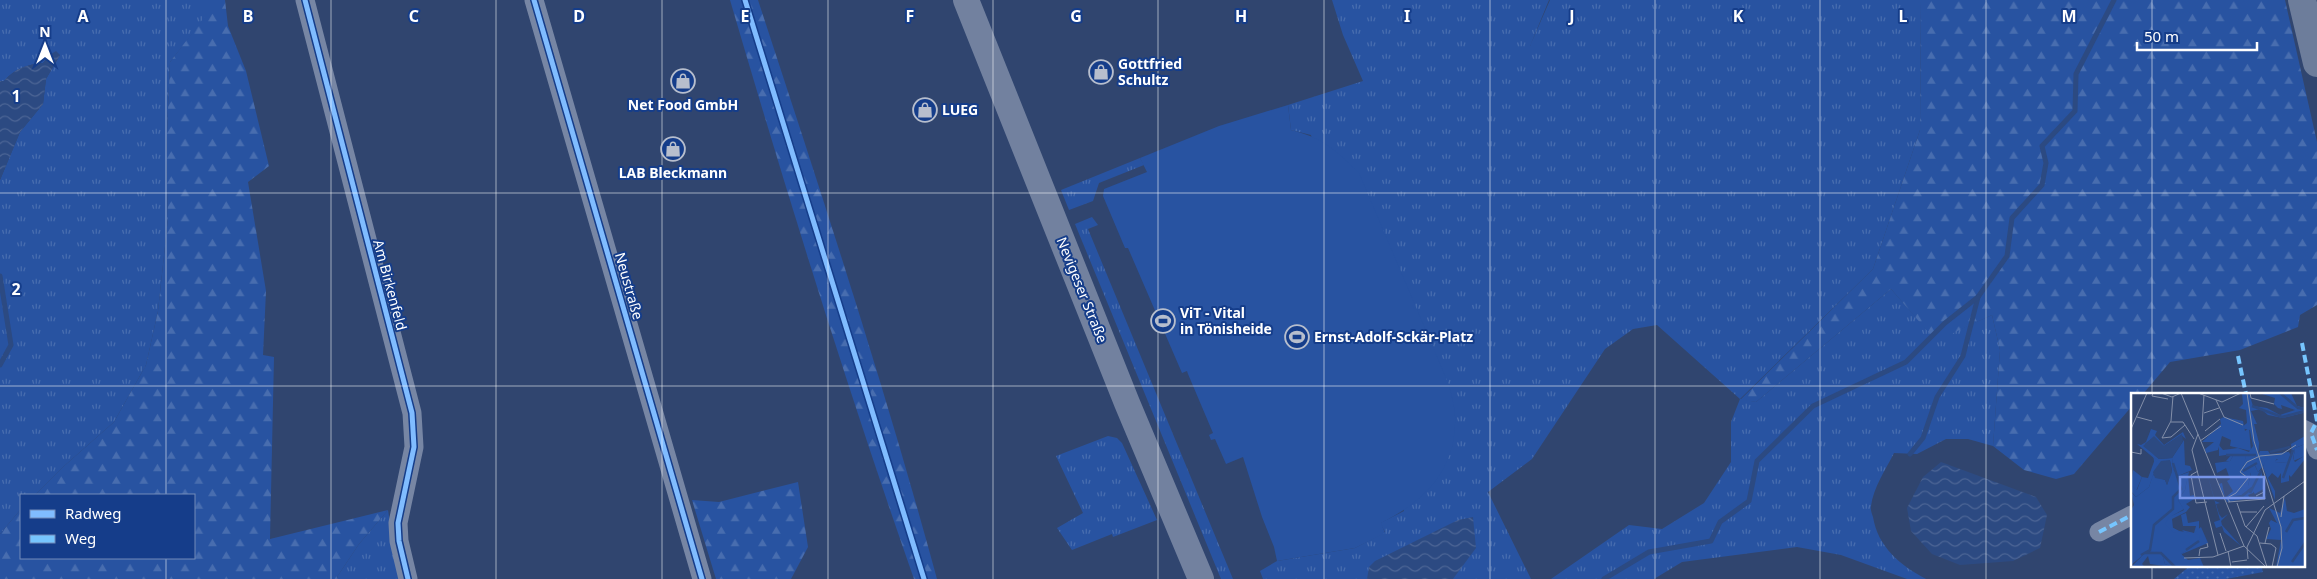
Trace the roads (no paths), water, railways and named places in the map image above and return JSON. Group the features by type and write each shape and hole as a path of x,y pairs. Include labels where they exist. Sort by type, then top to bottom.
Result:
{"highway":[{"path":"2302,0 2316,60"}],"main road":[{"name":"Nevigeser Straße","path":"966,0 1123,394 1201,579"}],"street":[{"name":"Am Birkenfeld","path":"305,0 412,413 414,447 398,523 399,541 408,579"},
{"name":"Neustraße","path":"534,0 702,579"},
{"path":"2304,430 2311,433 2317,450"},
{"path":"2099,532 2131,516"}],"water":[{"path":"56,51 60,55 46,79 43,104 20,132 0,180 0,81 4,81 22,68 43,63"},
{"path":"1941,462 2036,497 2047,515 2040,548 2013,561 1960,565 1932,554 1911,531 1907,508 1923,477"},
{"path":"1473,517 1476,548 1453,579 1367,579 1369,567 1375,561 1458,520"}],"waterway":[{"path":"1910,454 1923,438 1937,397 1963,356 1978,297 2007,256 2012,218 2042,185 2046,163 2042,146 2075,111 2076,74 2114,0"},
{"path":"0,276 11,345 0,365"},
{"path":"1604,579 1649,552 1711,541 1720,522 1749,501 1757,461 1813,406 1906,362 1945,323 1978,297"}],"place":[{"name":"Gottfried Schultz","path":"1101,72"},
{"name":"Net Food GmbH","path":"683,81"},
{"name":"LUEG","path":"925,110"},
{"name":"LAB Bleckmann","path":"673,149"},
{"name":"ViT - Vital in Tönisheide","path":"1163,321"},
{"name":"Ernst-Adolf-Sckär-Platz","path":"1297,337"}]}
